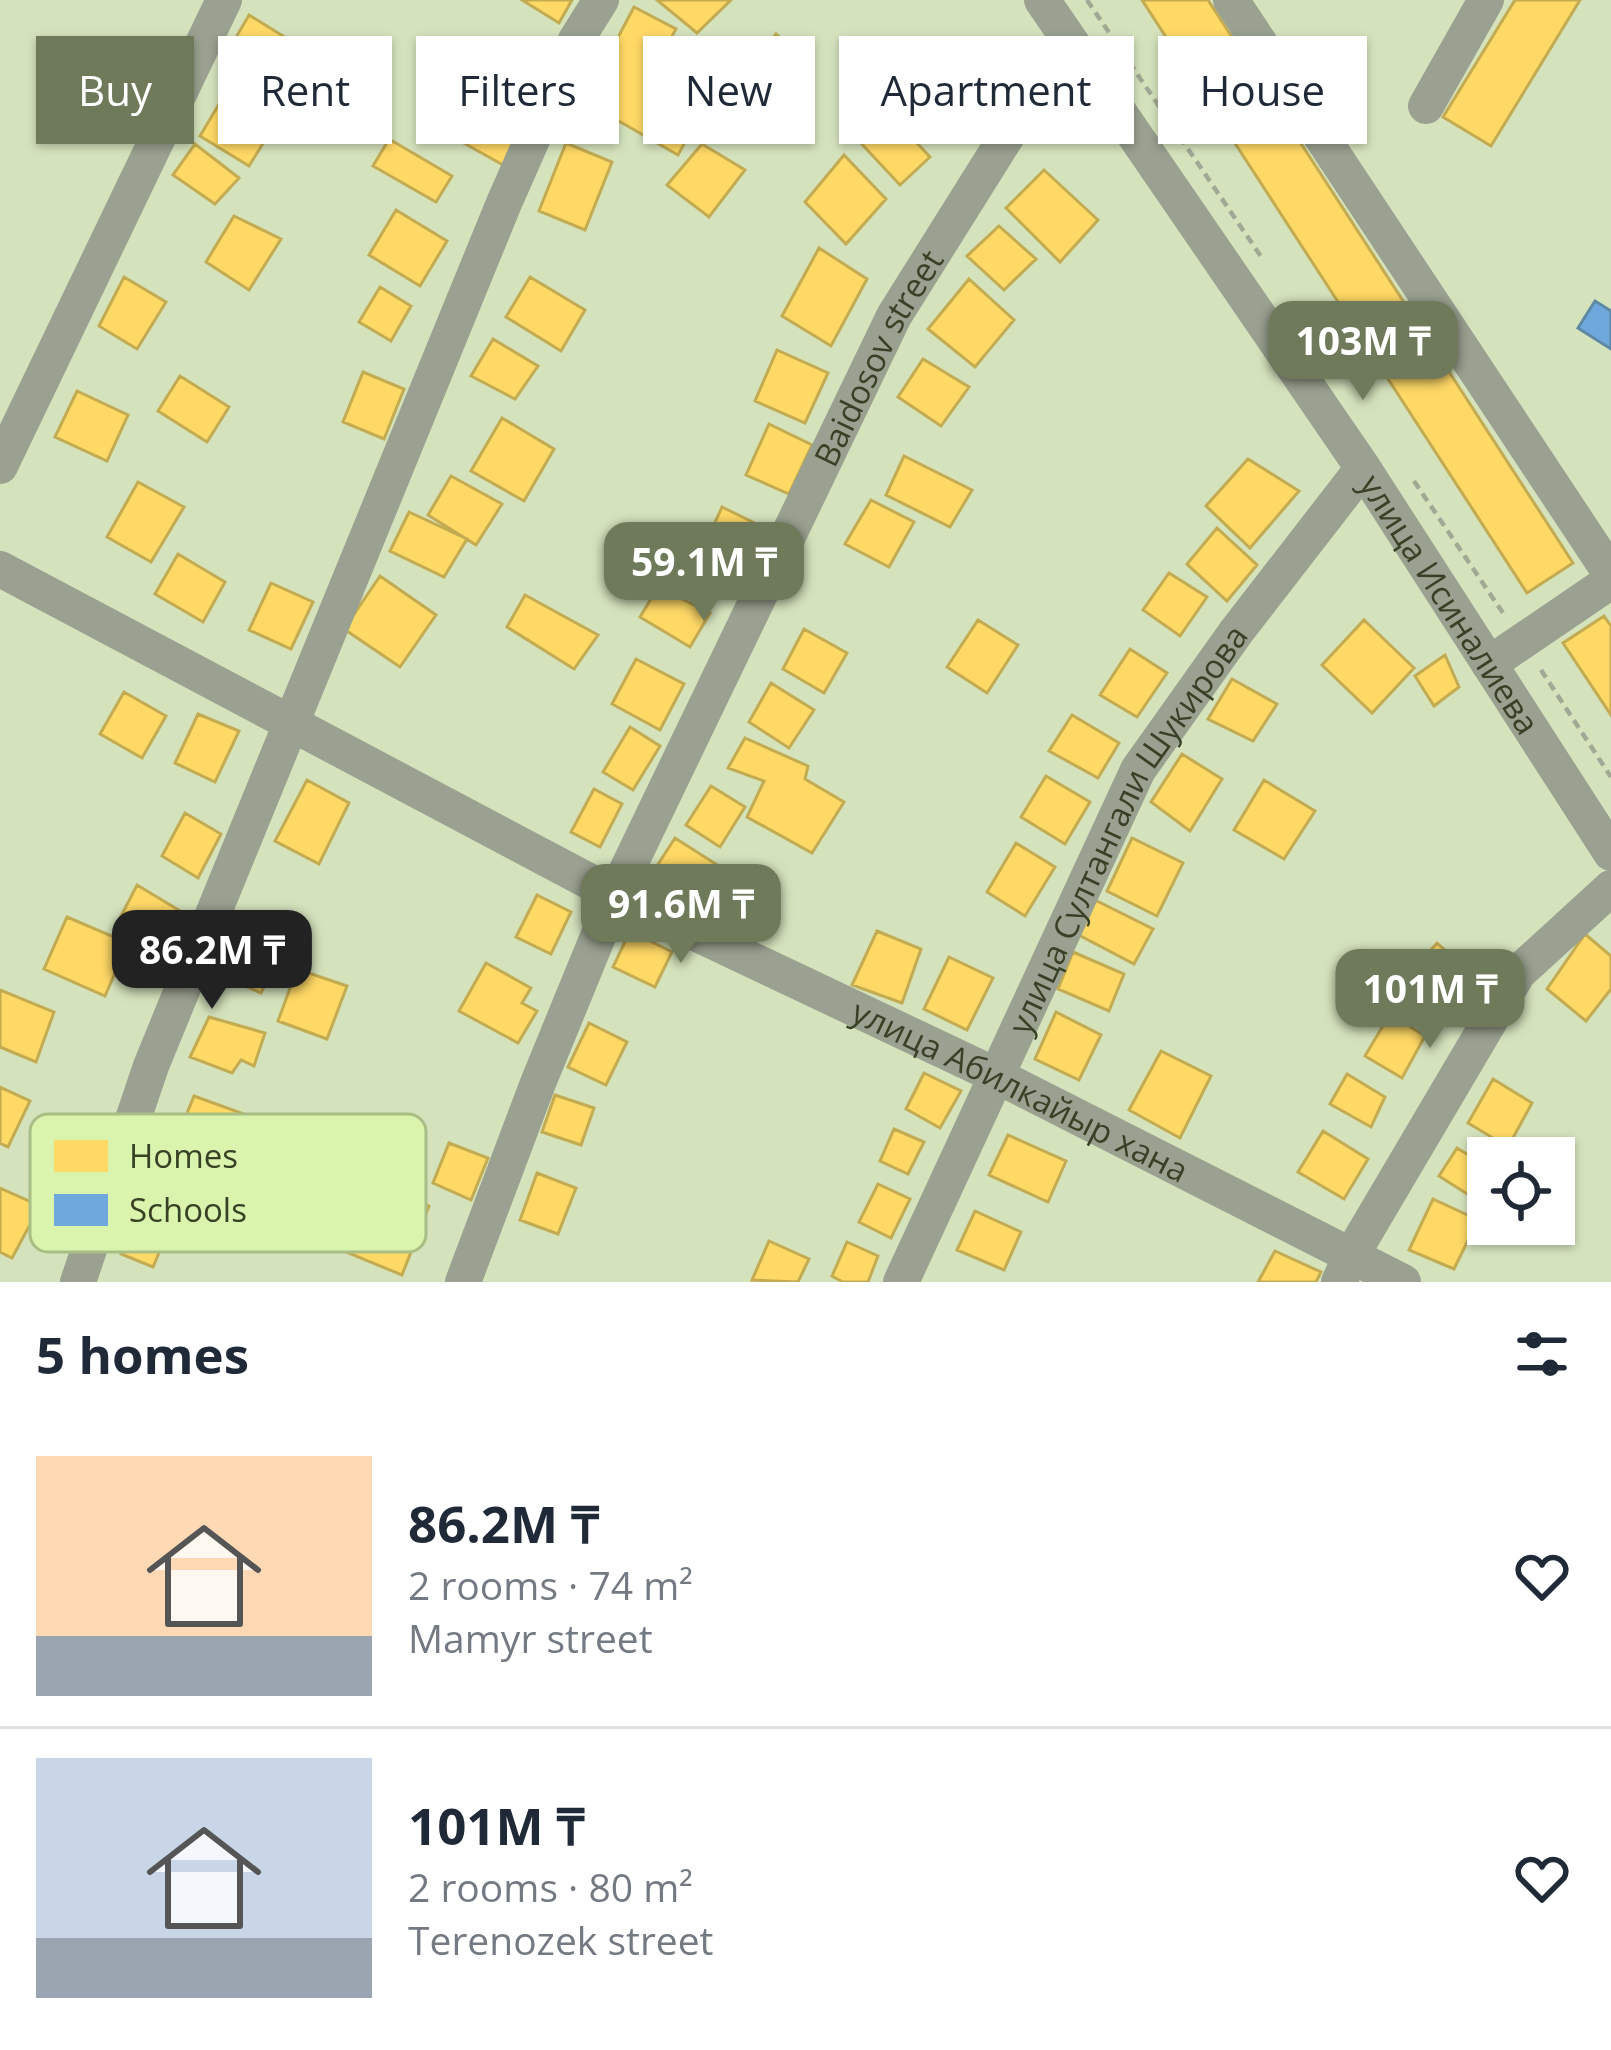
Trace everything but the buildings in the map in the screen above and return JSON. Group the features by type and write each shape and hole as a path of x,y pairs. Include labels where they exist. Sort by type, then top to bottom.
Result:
{"street":[{"path":"0,466 224,0"},
{"path":"135,1114 505,203 576,40 601,0"},
{"path":"1231,0 1611,577 1489,664"},
{"path":"1426,106 1486,0"},
{"name":"улица Исиналиева","path":"1052,4 1071,36"},
{"name":"улица Исиналиева","path":"1134,132 1363,468 1611,853"},
{"name":"Baidosov street","path":"463,1282 615,895 894,316 1002,144"},
{"name":"улица Султангали Шукирова","path":"901,1282 1138,770 1236,632 1363,468"},
{"name":"улица Абилкайыр хана","path":"0,568 615,895 994,1075 1345,1269 1403,1282"},
{"path":"1345,1269 1518,974 1611,888"},
{"path":"78,1282 88,1252"}]}
